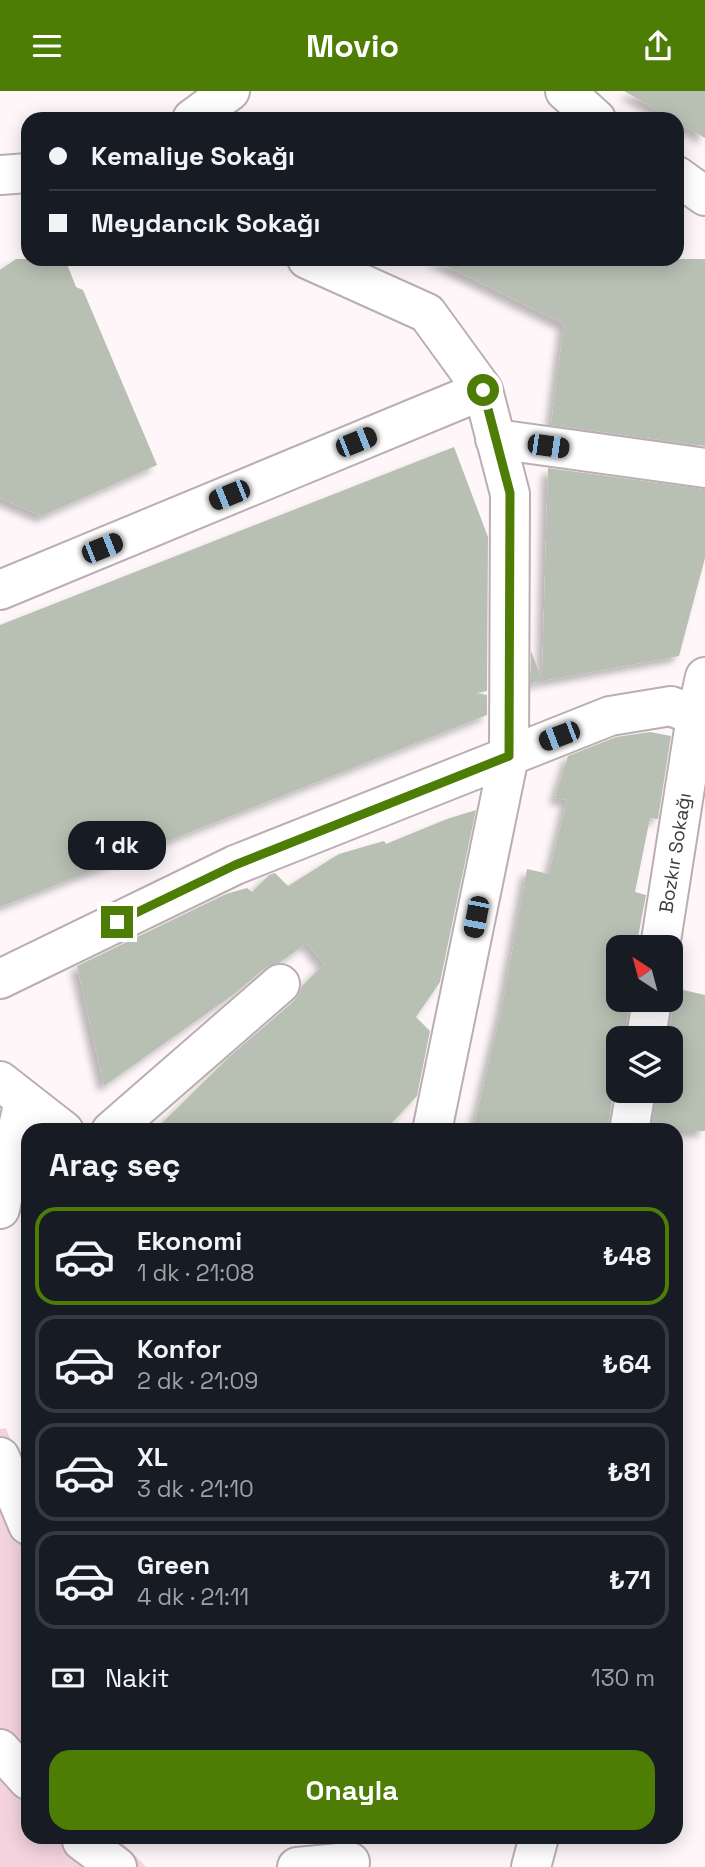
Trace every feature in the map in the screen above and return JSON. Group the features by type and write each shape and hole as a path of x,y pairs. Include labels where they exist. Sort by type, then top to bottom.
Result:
{"street":[{"path":"202,112 230,91"},
{"path":"565,91 588,112"},
{"path":"0,174 21,173"},
{"path":"684,181 705,195"},
{"path":"323,266 427,313 483,390 510,493 509,756 434,1123"},
{"path":"0,590 483,390"},
{"path":"495,439 705,468"},
{"name":"Bozkır Sokağı","path":"662,935 705,677"},
{"path":"0,979 235,865 610,716 671,706 700,718"},
{"path":"120,1123 280,984"},
{"path":"12,1090 54,1123"},
{"path":"0,1209 12,1090"},
{"path":"630,1123 634,1103"},
{"path":"0,1457 21,1508"},
{"path":"0,1749 21,1772"},
{"path":"87,1844 117,1867"},
{"path":"531,1867 537,1844"},
{"path":"297,1867 349,1856"}],"shaded area":[{"path":"6,1428 21,1469 21,1844 124,1844 146,1867 0,1867 0,1429"}],"building":[{"path":"624,91 705,91 705,138 684,126 684,112 660,112"},
{"path":"16,259 21,259 21,266 68,266 76,287 83,290 157,465 42,516 0,498 0,270"},
{"path":"684,259 705,259 705,446 551,425 564,324 446,266 684,266"},
{"path":"454,447 488,537 487,691 476,693 487,695 487,715 0,907 0,625"},
{"path":"548,468 705,489 705,558 679,656 531,683 531,651 542,679"},
{"path":"650,732 671,736 658,819 650,818 635,892 646,895 638,935 606,935 606,1012 628,1012 627,1026 606,1026 606,1103 612,1103 609,1123 475,1123 502,1007 527,869 549,874 567,800 555,798 568,756 616,737"},
{"path":"476,810 440,982 416,1017 430,1031 417,1096 392,1123 162,1123 229,1057 294,1001 301,987 324,964 307,943 279,963 266,967 237,992 104,1086 77,966 226,894 247,888 252,892 269,875 275,873 288,886 339,854 384,841 386,844"},
{"path":"683,990 705,995 705,1131 683,1131 683,1123 652,1123 655,1103 683,1103 683,1026 670,1026 672,1012 683,1012"}],"route":[{"path":"117,922 235,865 509,756 510,493 483,390"}]}
